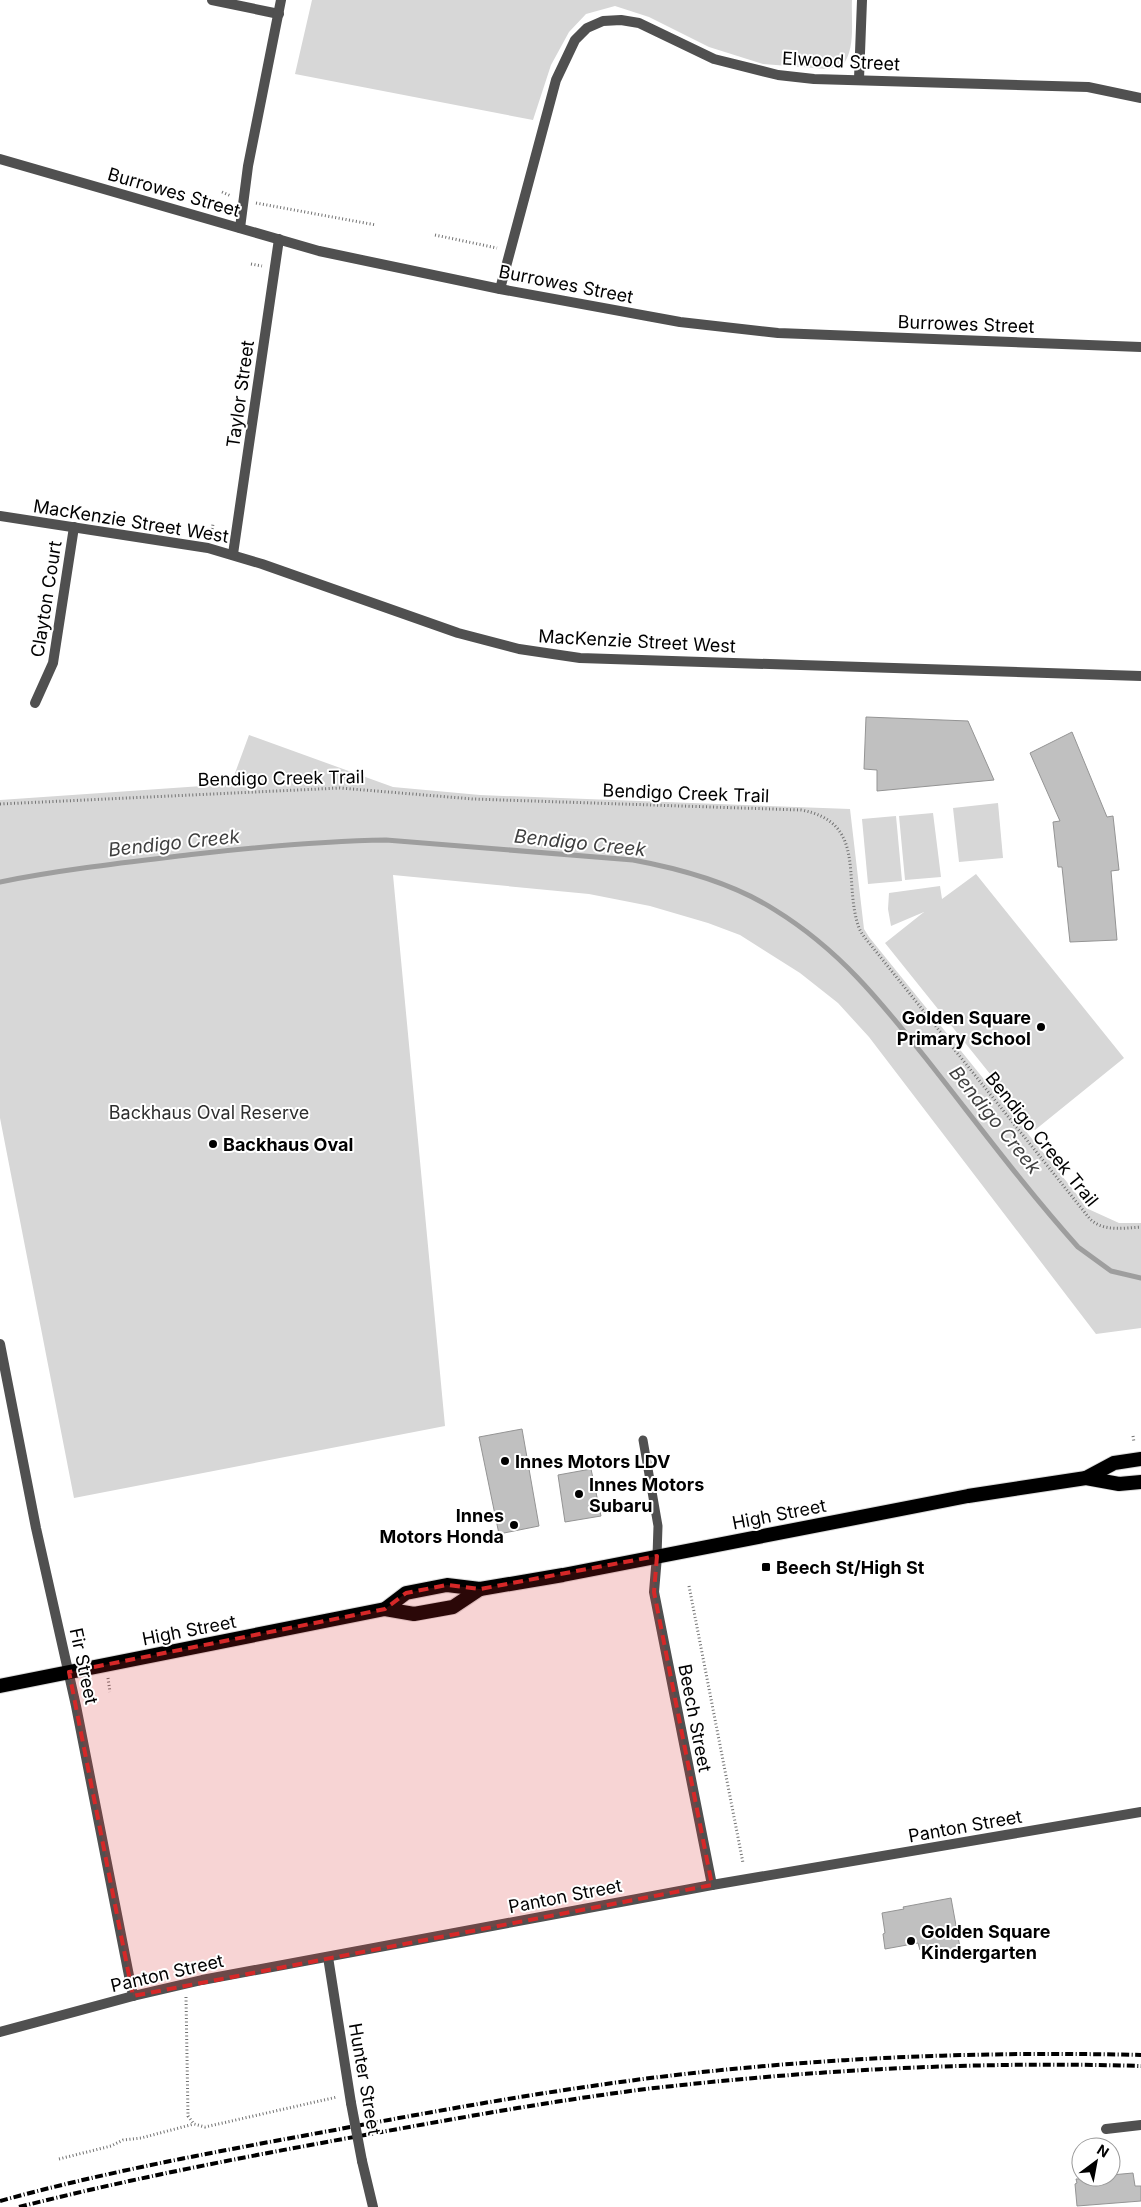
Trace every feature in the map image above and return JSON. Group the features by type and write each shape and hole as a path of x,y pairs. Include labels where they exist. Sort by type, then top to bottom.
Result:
{"highway":[{"name":"High Street","path":"1086,1478 1114,1463 1141,1459"},
{"name":"High Street","path":"385,1609 406,1594 447,1585 480,1590 968,1496 1086,1478 1119,1484 1141,1482"},
{"name":"High Street","path":"0,1686 385,1609 414,1614 452,1607 480,1590"}],"street":[{"path":"212,0 279,14"},
{"path":"240,228 248,166 282,0"},
{"path":"859,80 862,0"},
{"name":"Elwood Street","path":"500,289 556,80 575,40 587,28 603,21 621,20 639,23 714,59 778,75 814,79 1088,87 1141,98"},
{"name":"Burrowes Street","path":"0,159 319,251 500,289 680,322 778,333 1141,347"},
{"name":"Taylor Street","path":"233,554 278,239"},
{"name":"MacKenzie Street West","path":"0,516 180,542 233,554 458,633 519,649 549,654 640,660 1141,676"},
{"name":"Clayton Court","path":"35,703 53,663 74,527"},
{"name":"Fir Street","path":"0,1344 36,1528 69,1672 133,1996"},
{"name":"Beech Street","path":"657,1556 654,1592 712,1885"},
{"name":"Panton Street","path":"0,2032 133,1996 186,1984 712,1885 1141,1812"},
{"name":"Hunter Street","path":"328,1957 362,2161 373,2207"},
{"path":"1106,2129 1141,2125"}],"lane":[{"path":"644,1440 658,1526 657,1556"}],"path":[{"path":"222,192 232,196"},
{"path":"259,204 376,225"},
{"path":"435,235 501,249"},
{"path":"251,264 262,266"},
{"name":"Bendigo Creek Trail","path":"0,804 340,788 473,799 801,810 818,814 834,824 846,845 858,924 876,952 1090,1219 1096,1225 1107,1228 1141,1227"},
{"path":"1133,1436 1134,1442"},
{"path":"689,1586 743,1863"},
{"path":"186,1984 188,2116 194,2124"},
{"path":"58,2159 111,2146 123,2140 141,2138 194,2124 205,2127 351,2098"}],"highlighted area":[{"path":"657,1556 654,1592 712,1885 133,1996 69,1672 385,1609 406,1593 447,1585 480,1589"}],"green space":[{"path":"312,0 852,0 852,35 849,52 842,66 827,69 763,64 709,47 649,17 615,6 586,14 569,32 551,65 533,120 295,74"},
{"name":"Backhaus Oval Reserve","path":"249,735 393,787 480,795 850,809 864,929 869,937 1086,1208 1119,1223 1141,1223 1141,1328 1096,1334 869,1037 838,1003 800,973 740,935 708,923 650,906 589,894 393,875 445,1426 74,1498 0,1118 0,800 231,784"},
{"path":"998,803 1003,858 959,862 953,808"},
{"path":"933,813 941,877 905,880 899,816"},
{"path":"896,816 902,881 868,884 862,819"},
{"path":"976,874 1124,1058 1035,1130 885,943 924,912 891,926 888,909 889,893 940,886 942,899"}],"building":[{"path":"866,717 968,721 994,780 877,791 877,770 864,769"},
{"path":"1072,732 1107,817 1113,816 1119,870 1111,871 1117,940 1070,942 1062,867 1058,867 1053,822 1060,821 1030,753"},
{"path":"522,1429 539,1526 499,1534 479,1437"},
{"name":"Innes Motors Subaru","path":"591,1469 601,1516 565,1522 558,1475"},
{"path":"951,1898 961,1953 941,1957 939,1946 920,1950 918,1943 885,1949 882,1913"},
{"path":"1133,2173 1135,2186 1141,2186 1141,2201 1077,2206 1075,2187 1121,2187 1121,2174"}],"waterway":[{"name":"Bendigo Creek","path":"0,882 24,877 196,854 291,845 386,840 633,860 707,878 759,900 820,942 840,960 893,1018 1020,1179 1078,1247 1111,1271 1141,1278"}],"railway":[{"path":"0,2201 127,2170 212,2153 416,2115 643,2079 829,2061 954,2055 1141,2055"},
{"path":"19,2207 148,2177 278,2151 505,2110 646,2089 708,2082 893,2068 1017,2065 1141,2066"}],"place":[{"name":"Golden Square Primary School","path":"1041,1027"},
{"name":"Backhaus Oval","path":"213,1144"},
{"name":"Innes Motors LDV","path":"505,1461"},
{"name":"Innes Motors Subaru","path":"579,1494"},
{"name":"Innes Motors Honda","path":"514,1525"},
{"name":"Beech St/High St","path":"766,1567"},
{"name":"Golden Square Kindergarten","path":"911,1941"}]}
